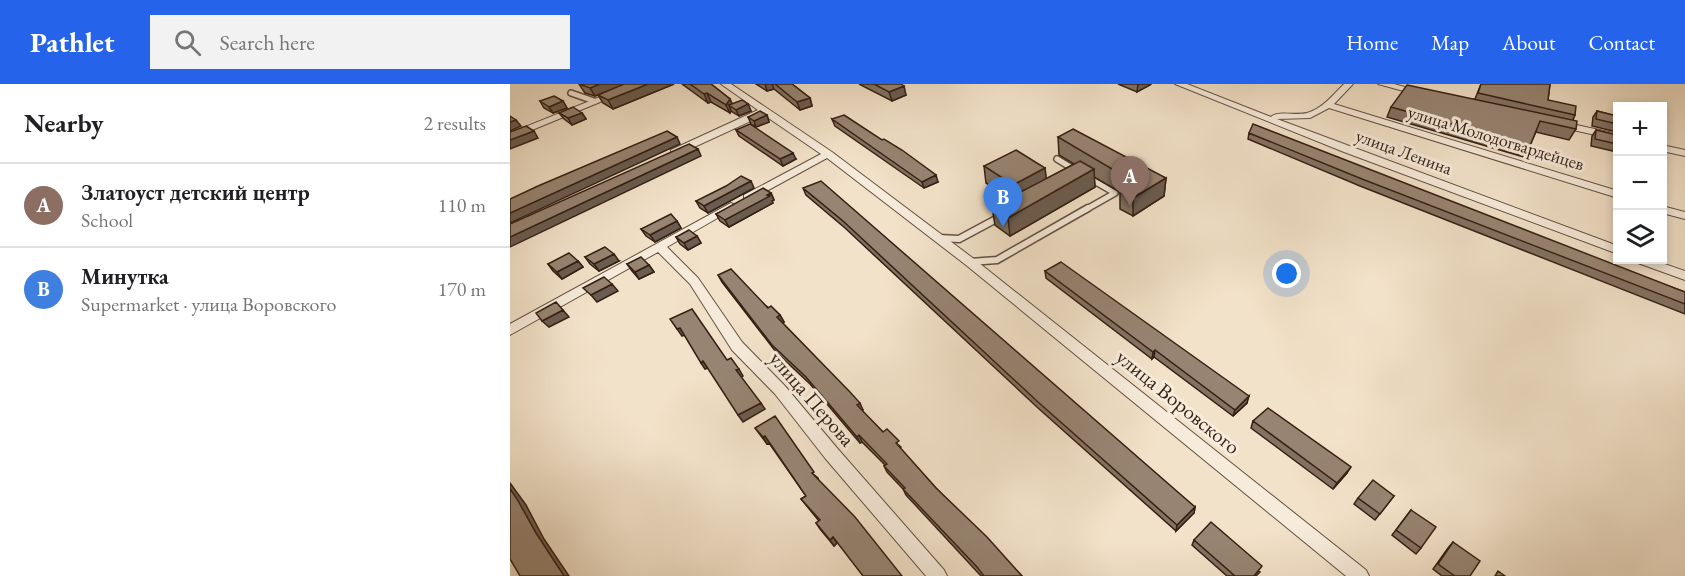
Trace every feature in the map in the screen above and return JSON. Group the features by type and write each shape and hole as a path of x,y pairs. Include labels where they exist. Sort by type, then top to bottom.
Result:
{"street":[{"path":"510,136 640,84"},
{"name":"улица Воровского","path":"725,84 828,154 970,262 1360,576"},
{"name":"улица Ленина","path":"1179,84 1348,150 1613,249"},
{"path":"1261,115 1307,118 1317,114 1349,84"},
{"path":"1382,84 1431,95"},
{"name":"улица Молодогвардейцев","path":"1328,105 1613,194"},
{"path":"670,154 766,110"},
{"path":"1551,122 1613,137"},
{"path":"1667,149 1685,153"},
{"path":"510,330 828,154"},
{"path":"1665,210 1685,216"},
{"name":"улица Перова","path":"659,246 694,281 737,346 780,390 831,453 938,576"},
{"path":"1653,264 1685,276"}],"lane":[{"path":"571,93 594,101"},
{"path":"1057,159 1124,199"},
{"path":"1070,178 1080,173"},
{"path":"970,262 997,260 1115,193"},
{"path":"939,238 959,239 1003,215"}],"building":[{"path":"579,84 600,84 590,88"},
{"path":"624,84 648,84 608,100 598,95"},
{"path":"690,84 711,84 730,99 726,105"},
{"path":"775,84 792,84 810,98 797,102"},
{"path":"874,84 901,84 904,86 889,92"},
{"path":"1481,84 1550,84 1548,100 1576,106 1575,115 1478,93"},
{"path":"1407,85 1577,121 1576,129 1540,121 1530,146 1391,107"},
{"path":"554,96 563,101 549,107 540,101"},
{"path":"742,100 748,104 736,110 729,105"},
{"path":"573,107 582,113 568,118 559,113"},
{"path":"760,111 767,115 754,121 748,117"},
{"path":"1597,111 1613,115 1613,123 1596,119"},
{"path":"844,115 902,150 936,175 922,182 832,119"},
{"path":"750,124 793,153 780,159 736,130"},
{"path":"1253,124 1685,292 1685,304 1362,179 1249,133"},
{"path":"526,126 534,131 510,140 510,132"},
{"path":"1073,129 1166,178 1133,198 1120,191 1134,182 1058,137"},
{"path":"1596,130 1613,134 1613,143 1595,139"},
{"path":"667,131 677,137 510,213 510,199"},
{"path":"689,144 698,149 510,237 510,224"},
{"path":"1016,150 1045,168 1013,185 984,166"},
{"path":"1080,161 1094,169 1008,218 992,207"},
{"path":"741,176 751,181 704,206 696,201 726,186"},
{"path":"821,181 1195,507 1177,525 1038,402 843,221 803,188"},
{"path":"763,188 771,193 767,195 770,196 725,220 716,214"},
{"path":"671,214 677,221 650,235 641,229"},
{"path":"689,230 697,236 684,243 676,237"},
{"path":"605,247 614,254 594,264 585,257"},
{"path":"569,253 578,261 557,272 548,264"},
{"path":"641,257 649,265 635,272 627,264"},
{"path":"1061,262 1249,396 1235,410 1155,350 1153,352 1045,271"},
{"path":"731,269 768,308 771,306 780,315 777,317 860,403 857,405 883,432 887,429 899,441 896,443 936,488 987,537 1022,576 984,576 903,489 905,488 884,466 887,464 859,435 857,437 806,377 772,345 718,275"},
{"path":"604,277 612,284 591,295 583,288"},
{"path":"556,302 563,310 542,321 536,313"},
{"path":"692,309 727,360 731,358 739,369 736,370 761,403 738,415 703,361 701,363 680,328 677,329 670,319"},
{"path":"1268,408 1351,467 1337,483 1253,421"},
{"path":"775,416 814,472 812,473 855,517 902,576 863,576 833,537 830,540 816,523 820,520 801,499 806,496 765,436 763,437 755,428"},
{"path":"1373,480 1394,496 1380,514 1358,498"},
{"path":"510,489 564,576 520,576 510,559"},
{"path":"1411,510 1436,527 1421,548 1396,530"},
{"path":"1211,522 1262,566 1254,576 1235,576 1194,540"},
{"path":"1453,542 1480,561 1470,576 1455,576 1438,564"},
{"path":"1498,571 1505,576 1495,576"}],"place":[{"name":"Златоуст детский центр","path":"1130,206"},
{"name":"Минутка","path":"1003,227"}]}
